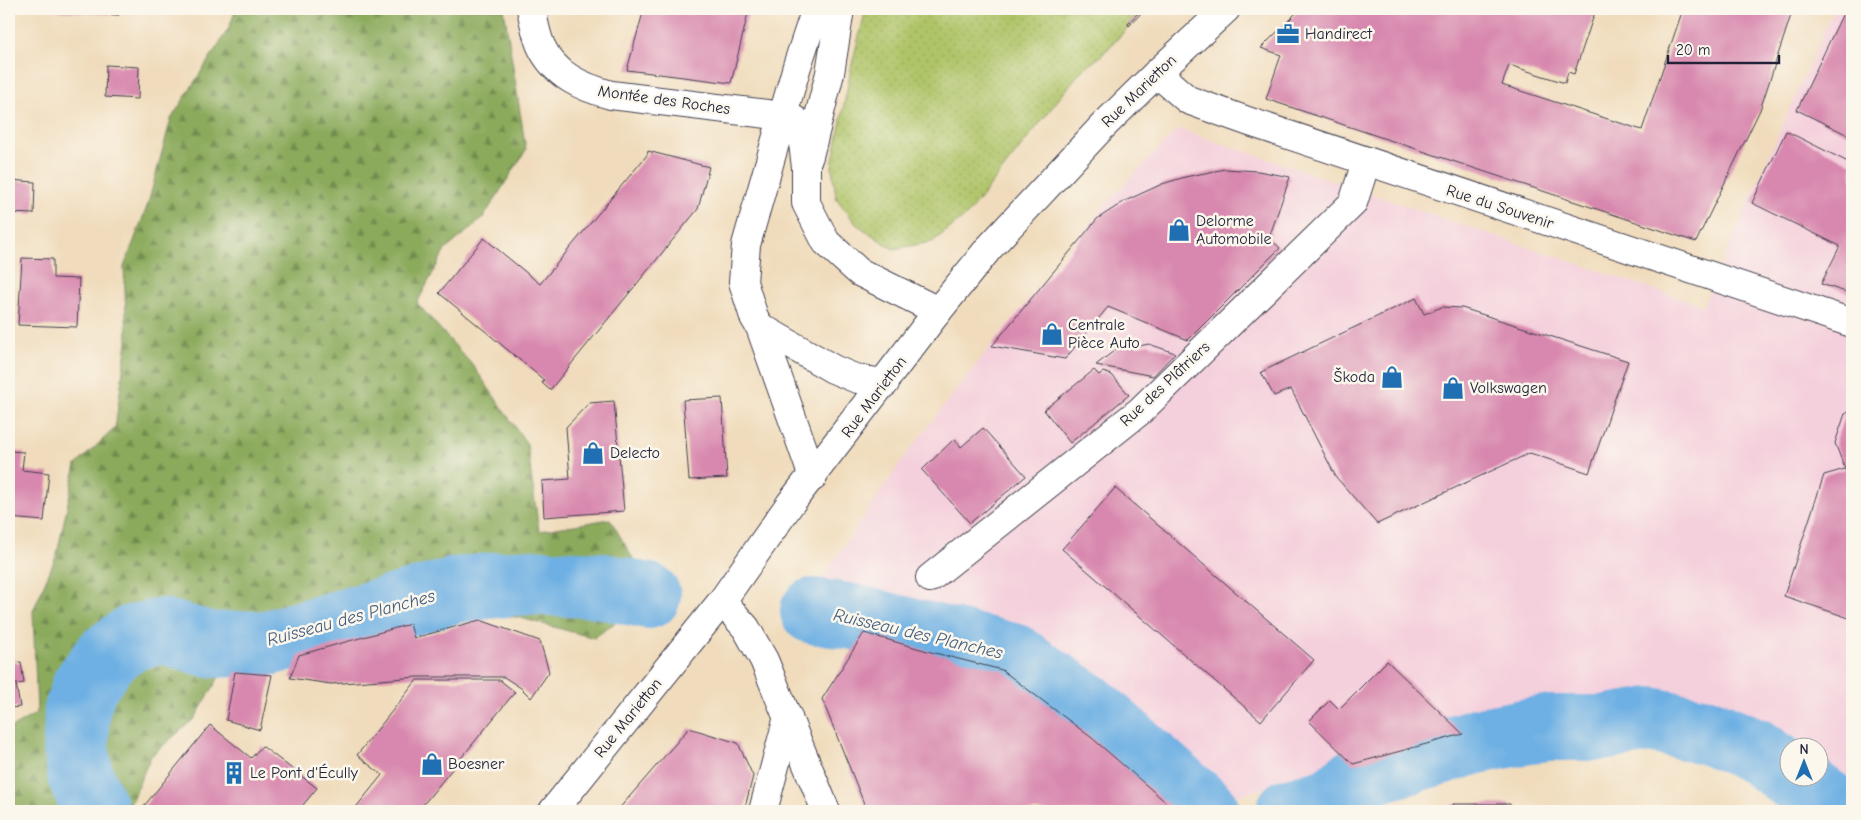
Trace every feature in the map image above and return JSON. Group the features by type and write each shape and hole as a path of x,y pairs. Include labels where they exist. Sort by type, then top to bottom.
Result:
{"street":[{"name":"Montée des Roches","path":"530,9 541,46 553,63 571,80 589,89 611,95 783,116"},
{"path":"813,477 760,327 754,318 743,282 746,245 797,66 816,9"},
{"path":"806,167 830,73 840,9"},
{"name":"Rue Marietton","path":"552,811 722,601 790,504 813,477 938,311 989,248 1102,127 1157,72 1226,9"},
{"name":"Rue du Souvenir","path":"1157,72 1188,100 1366,162 1852,324"},
{"path":"783,116 795,120 801,128 806,167 806,203 826,242 859,272 938,311"},
{"name":"Rue des Plâtriers","path":"930,578 1140,411 1353,203 1366,162"},
{"path":"760,327 833,369 857,378 884,384"},
{"path":"722,601 746,628 764,660 826,811"},
{"path":"764,811 788,717"}],"shaded area":[{"path":"1834,9 1852,9 1852,806 1826,788 1828,788 1828,738 1778,738 1778,755 1741,730 1592,700 1213,802 1067,673 1015,640 919,612 918,606 812,593 905,456 989,348 1111,198 1178,129 1703,306"}],"green space":[{"path":"236,9 504,9 526,150 483,218 445,250 417,303 474,367 527,444 539,531 610,519 635,562 624,616 594,638 517,617 427,611 290,651 225,667 195,718 151,756 127,811 9,811 9,729 37,713 33,611 57,554 76,465 115,428 127,341 124,267 148,204 171,119 229,28"},
{"path":"866,9 1135,9 1141,14 1101,56 1081,71 967,215 932,242 893,249 856,224 836,198 832,166 852,64"}],"building":[{"path":"59,9 120,9 119,15 59,11"},
{"path":"644,9 749,9 731,83 627,70"},
{"path":"1135,9 1145,9 1129,26 1128,24 1139,12"},
{"path":"1300,9 1596,9 1574,74 1568,72 1565,83 1509,65 1502,85 1642,130 1683,9 1793,9 1760,110 1696,242 1266,99 1281,55 1261,48"},
{"path":"1845,9 1852,9 1852,137 1797,110"},
{"path":"106,65 139,67 138,99 105,97"},
{"path":"1786,131 1852,164 1852,294 1821,284 1840,246 1752,203"},
{"path":"648,151 709,167 698,209 550,390 542,383 544,380 439,293 484,238 540,284 647,155"},
{"name":"Delorme Automobile","path":"1225,169 1258,171 1290,177 1269,238 1280,248 1188,340 1108,307 1065,359 992,346 1097,219 1125,201 1162,184"},
{"path":"9,180 35,182 34,214 9,213"},
{"path":"22,258 53,259 53,278 79,279 77,327 18,325"},
{"path":"1416,298 1424,314 1442,307 1462,308 1628,361 1589,473 1530,453 1377,524 1336,477 1291,389 1274,396 1261,372"},
{"path":"1124,343 1139,346 1149,344 1175,353 1153,376 1096,365"},
{"path":"1094,370 1099,375 1103,372 1112,375 1129,395 1070,443 1044,410"},
{"path":"722,398 727,478 689,480 683,400"},
{"name":"Delecto","path":"614,401 624,511 544,517 542,481 570,479 566,427 589,403"},
{"path":"1852,410 1852,619 1784,596 1824,475 1845,469 1835,443 1845,414"},
{"path":"983,428 1026,476 970,523 922,470 954,439 961,447"},
{"path":"9,451 24,452 22,470 49,473 44,521 9,518"},
{"path":"1115,488 1314,660 1261,721 1062,549"},
{"path":"480,620 540,641 549,672 531,698 521,688 504,677 417,677 331,684 290,678 299,655 410,624 414,638"},
{"path":"864,633 1002,670 1092,738 1176,811 867,811 822,699"},
{"path":"1387,661 1463,734 1353,764 1309,721 1330,700 1339,709"},
{"path":"21,662 24,683 16,684 20,707 9,708 9,663"},
{"path":"235,672 272,675 260,730 226,720"},
{"path":"417,680 502,680 515,692 418,811 353,811 382,775 357,755"},
{"name":"Le Pont d'Écully","path":"210,725 251,758 262,746 317,788 298,811 140,811"},
{"path":"689,728 738,743 753,776 744,811 617,811"},
{"path":"1453,804 1510,804 1510,811 1389,810 1453,809"}],"waterway":[{"name":"Ruisseau des Planches","path":"96,811 80,775 76,746 77,710 85,685 107,656 132,638 162,631 211,645 268,643 456,590 522,582 598,585 648,596"},
{"name":"Ruisseau des Planches","path":"813,611 854,617 1013,656 1088,706 1207,811"},
{"name":"Ruisseau des Planches","path":"1289,811 1329,800 1365,774 1477,741 1545,728 1602,728 1650,720 1711,732 1756,751 1778,767"},
{"name":"Ruisseau des Planches","path":"1807,788 1839,811"}],"place":[{"name":"Handirect","path":"1288,34"},
{"name":"Delorme Automobile","path":"1179,230"},
{"name":"Centrale Pièce Auto","path":"1052,334"},
{"name":"Škoda","path":"1392,377"},
{"name":"Volkswagen","path":"1453,388"},
{"name":"Delecto","path":"593,453"},
{"name":"Boesner","path":"432,764"},
{"name":"Le Pont d'Écully","path":"234,773"}]}
